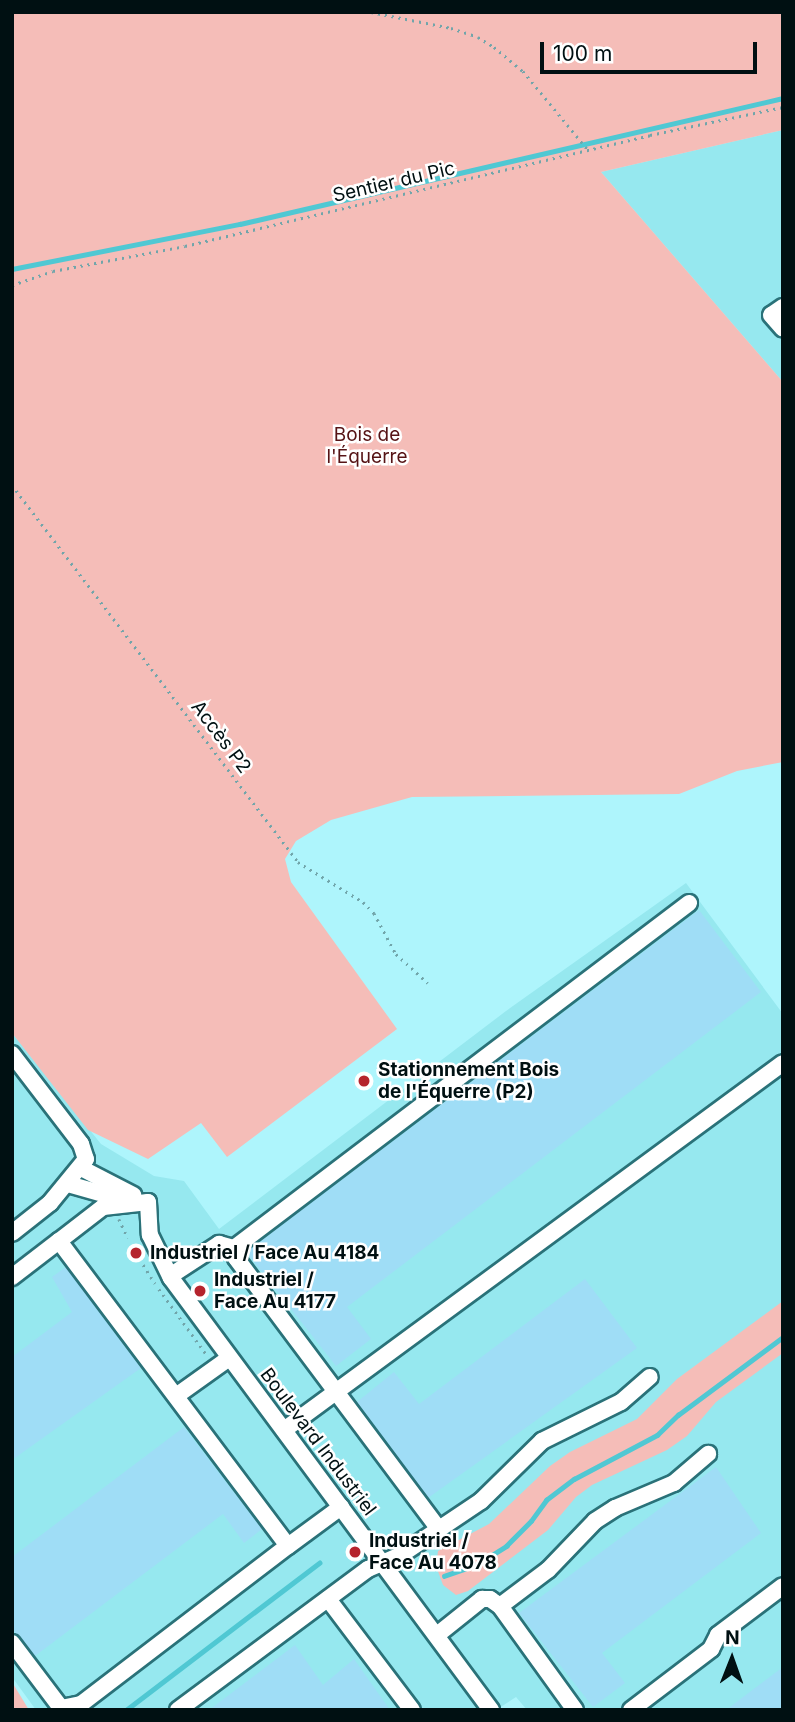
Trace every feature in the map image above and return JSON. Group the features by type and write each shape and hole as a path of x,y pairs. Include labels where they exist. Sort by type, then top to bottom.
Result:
{"street":[{"path":"783,306 771,315 783,329"},
{"path":"170,1276 215,1245 234,1248 689,903"},
{"path":"12,1054 81,1144 86,1159 68,1184 42,1211 12,1233"},
{"path":"284,1430 585,1205 783,1063"},
{"path":"81,1168 148,1202"},
{"path":"68,1184 105,1196 148,1202"},
{"path":"12,1277 103,1207 116,1203 148,1202"},
{"name":"Boulevard Industriel","path":"148,1202 150,1235 170,1276 493,1710"},
{"path":"59,1241 288,1546"},
{"path":"234,1248 236,1258 438,1528"},
{"path":"176,1396 229,1357"},
{"path":"178,1710 368,1569 399,1556 491,1493 542,1441 621,1402 650,1377"},
{"path":"500,1606 548,1570 595,1521 615,1508 674,1483 708,1454"},
{"path":"12,1643 61,1708 81,1704 341,1507"},
{"path":"631,1710 711,1649 718,1634 783,1586"},
{"path":"328,1599 412,1710"},
{"path":"437,1635 482,1599 490,1599 500,1606 575,1710"}],"path":[{"path":"371,12 451,29 478,37 494,47 523,71 589,151"},
{"name":"Sentier du Pic","path":"12,285 53,271 185,246 722,118 783,107"},
{"name":"Accès P2","path":"12,485 298,862 363,902 374,913 396,954 428,983"},
{"path":"120,1222 128,1238"}],"shaded area":[{"path":"783,130 783,382 601,172"},
{"path":"686,883 783,1014 783,1710 527,1710 516,1697 496,1710 36,1710 12,1677 12,1033 101,1144 154,1176 184,1181 219,1229 506,1011"}],"green space":[{"name":"Bois de l'Équerre","path":"12,12 783,12 783,130 601,172 783,382 783,762 737,771 679,794 412,797 331,820 296,841 285,859 291,882 397,1029 227,1157 201,1123 148,1159 88,1130 12,1033"},
{"path":"783,1301 783,1353 716,1402 687,1436 667,1450 592,1485 576,1497 548,1530 468,1591 456,1595 443,1585 436,1566 438,1551 489,1524 550,1466 570,1452 637,1419 677,1379"},
{"path":"12,1682 29,1710 12,1710"}],"building":[{"path":"699,910 761,992 347,1307 371,1339 336,1366 246,1252"},
{"path":"66,1267 141,1368 12,1460 12,1357 72,1312 52,1277"},
{"path":"585,1279 637,1348 428,1498 357,1402 394,1372 419,1404"},
{"path":"184,1427 262,1529 244,1543 223,1514 35,1656 12,1629 12,1557"},
{"path":"716,1467 761,1533 602,1653 625,1683 593,1707 519,1613"},
{"path":"295,1645 323,1685 354,1659 390,1710 209,1710"},
{"path":"783,1667 783,1710 726,1710"}],"waterway":[{"path":"12,269 240,224 783,98"},
{"path":"444,1576 476,1565 506,1546 531,1521 546,1500 574,1479 657,1435 678,1415 783,1337"},
{"path":"126,1710 319,1563"}],"place":[{"name":"Stationnement Bois de l'Équerre (P2)","path":"364,1081"},
{"name":"Industriel / Face Au 4184","path":"136,1253"},
{"name":"Industriel / Face Au 4177","path":"200,1291"},
{"name":"Industriel / Face Au 4078","path":"355,1552"}]}
